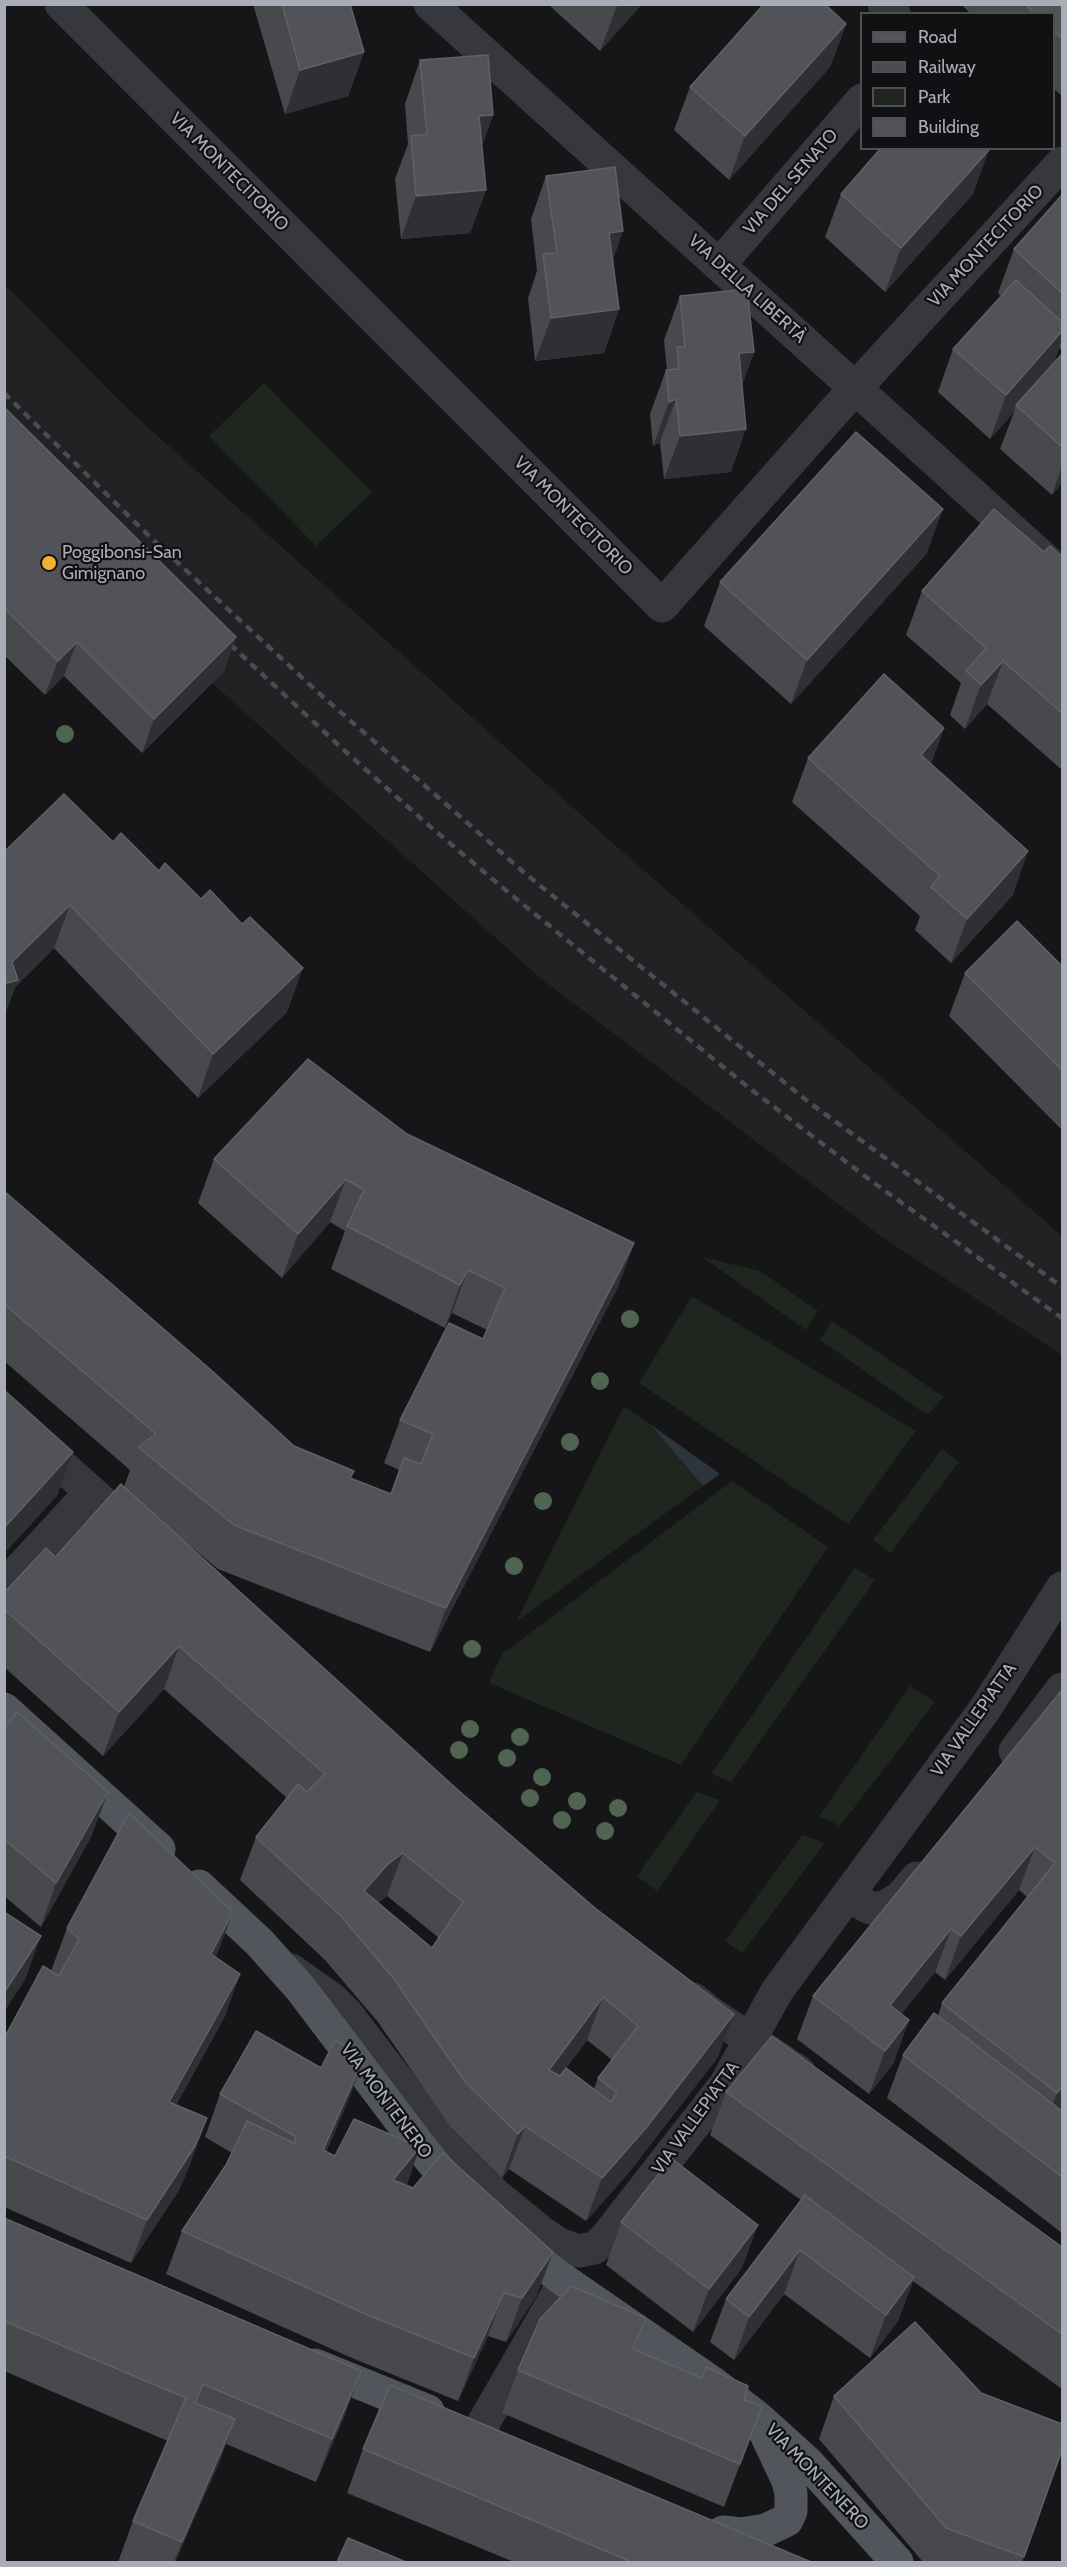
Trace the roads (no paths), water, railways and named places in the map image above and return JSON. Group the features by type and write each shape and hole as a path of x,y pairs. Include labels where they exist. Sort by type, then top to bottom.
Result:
{"main road":[{"name":"VIA MONTENERO","path":"4,1709 194,1881 274,1959 314,2004 425,2153 457,2192 494,2228 565,2281 713,2383 757,2417 807,2463 897,2562"},
{"path":"286,2352 413,2406 480,2428 512,2442"},
{"path":"723,2532 741,2534 766,2530 787,2520 791,2511 788,2481 757,2417"},
{"path":"691,2519 781,2558"}],"street":[{"name":"VIA MONTECITORIO","path":"61,4 662,606 1057,160"},
{"name":"VIA DELLA LIBERTÀ","path":"448,11 720,264 1062,575"},
{"name":"VIA DEL SENATO","path":"720,264 860,101"},
{"path":"4,1414 162,1557"},
{"path":"4,1586 91,1492"},
{"name":"VIA VALLEPIATTA","path":"274,1959 332,1999 347,2014 447,2145 477,2178 559,2244 579,2251 594,2248 604,2240 724,2085 777,1991 985,1709 1062,1588"},
{"path":"1000,1770 1062,1689"},
{"path":"852,1891 864,1905 871,1908 890,1906 901,1897 934,1857"},
{"path":"673,1981 712,2014 824,2088"},
{"path":"480,2428 565,2281"}],"railway":[{"path":"4,393 150,537 321,695 527,875 810,1103 1062,1287"},
{"path":"220,635 426,823 753,1091 870,1180 1062,1318"}],"place":[{"name":"Poggibonsi-San Gimignano","path":"49,563"}]}
